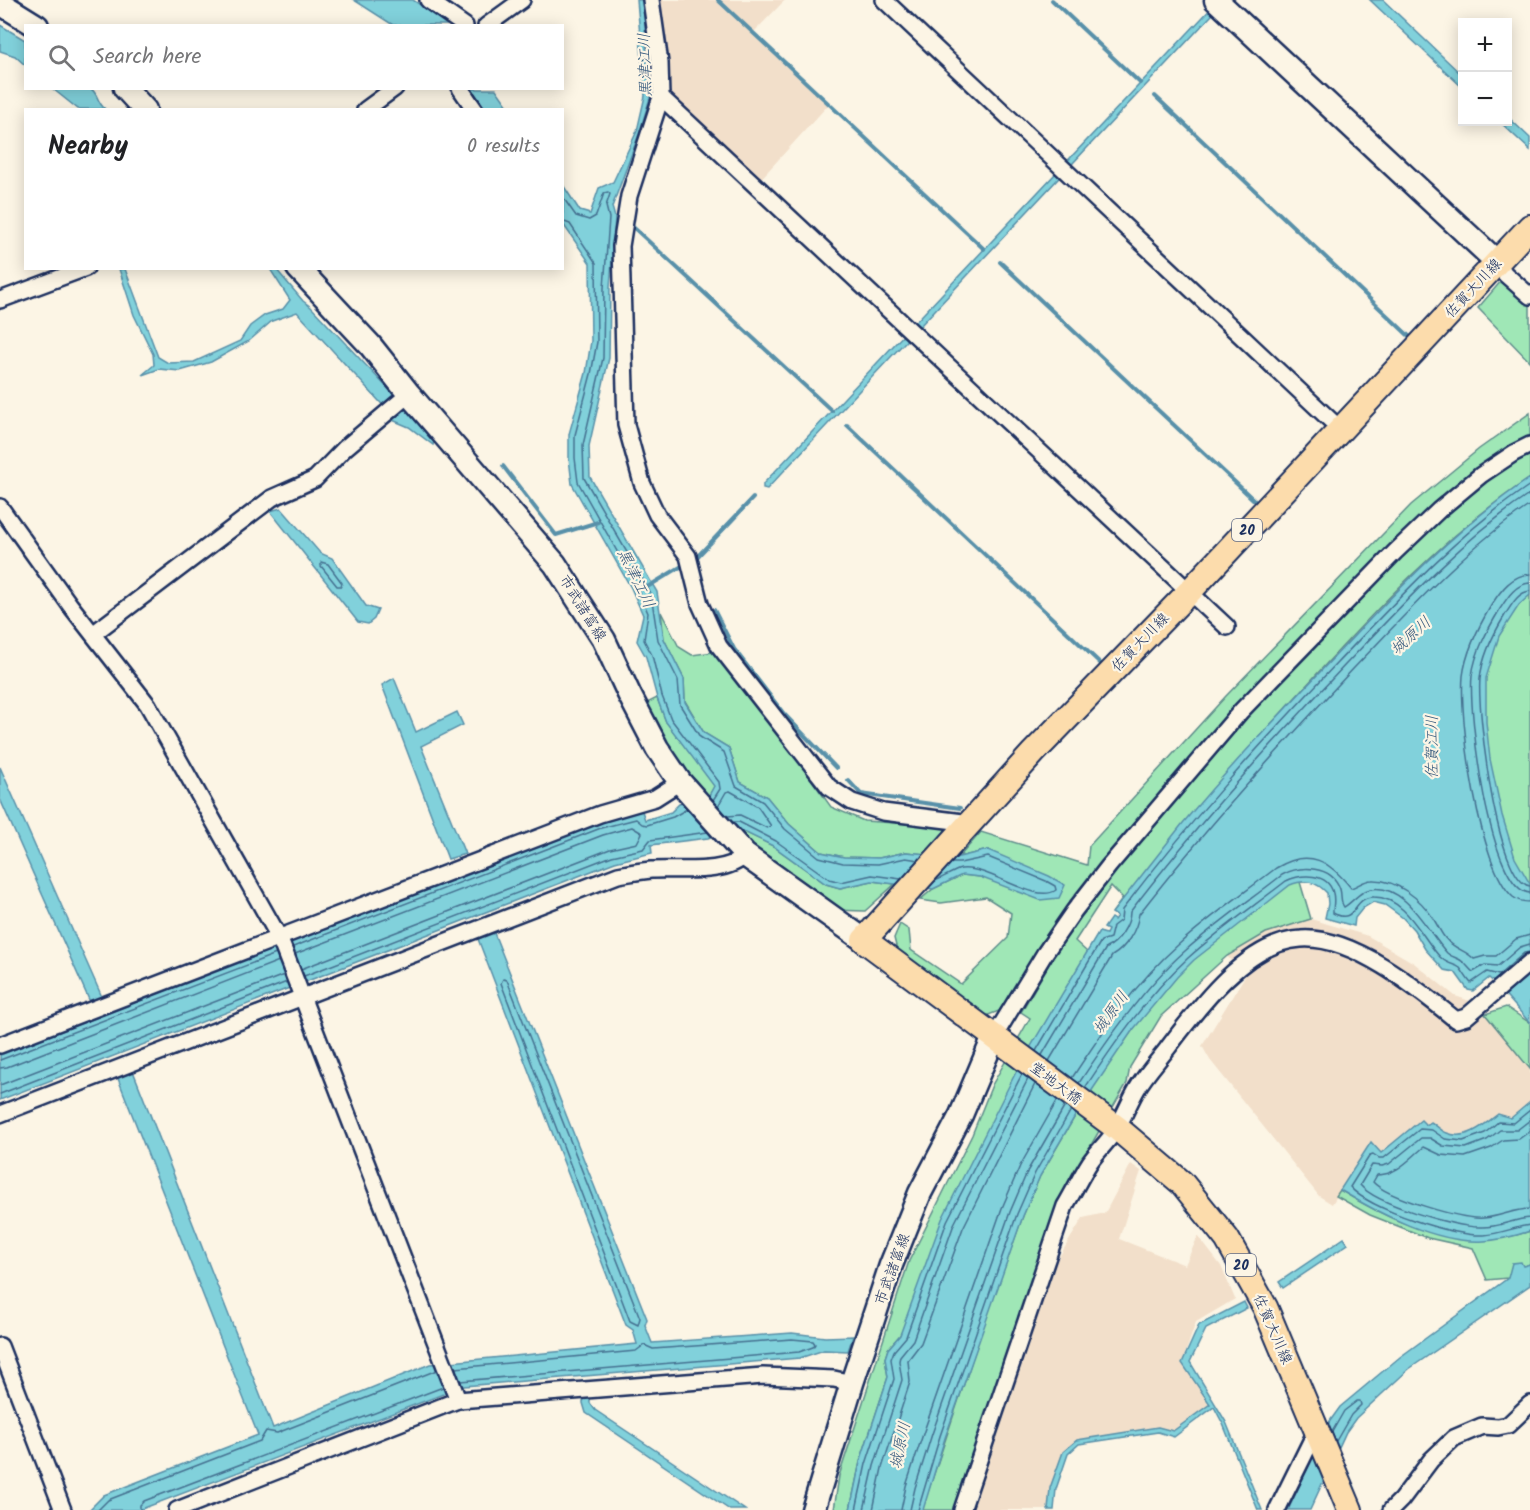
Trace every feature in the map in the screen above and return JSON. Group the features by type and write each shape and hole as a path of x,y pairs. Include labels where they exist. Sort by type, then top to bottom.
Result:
{"main road":[{"path":"0,3 34,24"},
{"path":"1220,4 1497,262"},
{"path":"127,90 143,108"},
{"name":"佐賀大川線","path":"864,940 1034,753 1189,592 1530,227"},
{"name":"市武諸富線","path":"300,270 370,345 404,398 555,564 604,640 657,748 686,788 740,850 864,940"},
{"name":"20","path":"864,940 994,1037"},
{"name":"市武諸富線","path":"813,1510 891,1265 912,1214 961,1115 994,1037"},
{"name":"堂地大橋","path":"994,1037 1117,1128"},
{"name":"佐賀大川線","path":"1117,1128 1182,1183 1227,1239 1265,1306 1318,1431"},
{"name":"20","path":"1318,1431 1350,1510"}],"street":[{"path":"428,0 462,24"},
{"path":"489,24 522,0"},
{"path":"651,0 660,63 661,98 629,196 621,246 626,425 642,483 657,515 688,556 700,604 719,646 829,787 852,802 883,812 967,827"},
{"path":"884,0 1341,430"},
{"path":"368,108 392,90"},
{"path":"461,90 474,108"},
{"path":"661,98 1227,627"},
{"path":"1497,262 1505,273 1530,296"},
{"path":"0,300 81,270"},
{"path":"93,634 272,498 315,479 345,448 404,398"},
{"path":"994,1037 1045,953 1074,911 1109,866 1241,711 1395,552 1439,510 1481,475 1514,453 1530,446"},
{"path":"0,507 148,705 279,939 457,1397"},
{"path":"0,1045 600,814 686,788"},
{"path":"0,1114 301,993 618,875 652,870 689,871 738,863 740,850"},
{"path":"962,1510 1065,1206 1091,1161 1117,1128 1137,1089 1216,988 1255,956 1280,943 1301,939 1326,941 1353,951 1405,980 1455,1020 1466,1017 1530,962"},
{"path":"0,1346 63,1510"},
{"path":"177,1510 457,1397 763,1376 834,1378 852,1383"},
{"path":"1391,1510 1431,1460 1454,1438 1482,1426 1508,1425 1530,1404"},
{"path":"1277,1510 1318,1431"}],"shaded area":[{"path":"654,0 785,0 754,32 829,104 758,182 665,96"},
{"path":"1311,919 1368,936 1414,963 1455,996 1476,1003 1530,1069 1530,1102 1511,1118 1498,1114 1482,1127 1463,1135 1446,1133 1431,1122 1381,1153 1371,1142 1332,1204 1319,1196 1210,1060 1202,1046 1245,976 1227,956 1266,933"},
{"path":"1131,1164 1141,1171 1119,1239 1185,1265 1198,1236 1221,1266 1235,1299 1196,1322 1182,1363 1211,1404 1173,1431 1158,1427 1077,1440 1063,1452 1050,1488 1048,1510 969,1510 1044,1281 1083,1218 1105,1213"}],"green space":[{"path":"1502,280 1530,305 1530,362 1478,308"},
{"path":"1530,413 1530,478 1456,535 1387,600 1258,738 1255,753 1112,913 1123,898 1111,886 1075,941 1087,952 1097,950 900,1335 888,1349 885,1358 888,1377 860,1462 850,1510 834,1510 839,1476 909,1261 972,1135 992,1085 1030,1018 1021,1012 1079,913 1070,907 999,1011 986,1016 897,950 894,938 900,924 909,930 911,950 961,984 1008,938 1011,913 986,897 941,903 920,900 933,889 962,875 980,877 988,850 959,857 981,832 1087,865 1089,846 1226,696 1411,505 1479,449"},
{"path":"1530,585 1530,912 1499,865 1476,668"},
{"path":"661,612 679,647 692,655 713,652 789,748 831,807 864,821 944,826 945,831 925,854 906,852 879,858 844,857 821,852 789,824 767,797 740,782 729,748 704,733 685,701 684,679 664,639"},
{"path":"657,698 666,722 715,786 708,797 671,751 645,704"},
{"path":"736,828 773,846 826,884 840,888 872,881 895,884 865,911 832,910 758,854"},
{"path":"1256,841 1322,887 1312,882 1300,882 1311,919 1266,933 1227,956 1161,1016 1130,1067 1127,1083 1059,1200 955,1510 917,1510 928,1492 983,1327 1040,1176 1106,1067"},
{"path":"1506,1007 1530,1023 1530,1069 1485,1014"},
{"path":"1340,1190 1384,1214 1431,1232 1480,1239 1505,1237 1530,1231 1530,1264 1508,1278 1487,1280 1473,1248 1428,1238 1370,1215 1336,1196"}],"water":[{"path":"354,0 413,0 449,24 391,24"},
{"name":"黒津江川","path":"637,0 643,0 650,98 612,207 615,217 610,288 609,358 589,446 590,477 657,592 664,639 684,679 685,702 704,733 729,748 740,782 767,797 789,824 821,852 844,857 879,858 906,852 959,857 988,850 1065,885 1059,898 1040,900 980,877 962,875 933,889 872,881 840,888 826,884 773,846 736,828 708,838 651,845 652,853 615,862 0,1100 0,1055 599,822 642,811 645,820 671,812 679,804 708,797 714,786 666,722 646,657 637,641 643,615 631,588 572,484 569,458 569,434 586,373 591,341 590,263 564,225 564,187 580,211 590,214 599,188 613,182 637,131 645,96"},
{"path":"1219,0 1226,0 767,489 763,488 763,484"},
{"path":"1370,0 1383,0 1458,71 1458,83"},
{"path":"0,25 24,39 24,64 15,56 0,51"},
{"path":"54,90 92,90 104,108 77,108"},
{"path":"470,90 497,90 509,108 482,108"},
{"path":"1512,121 1530,138 1530,150 1504,126 1512,126"},
{"path":"119,270 125,270 158,357 168,363 194,362 240,341 250,326 265,315 283,309 290,300 271,270 277,270 303,301 394,395 394,400 399,407 405,408 435,438 433,445 409,427 390,419 391,414 297,312 272,321 249,341 211,362 180,371 159,369 142,375 154,365 153,354 134,315"},
{"path":"1530,478 1530,595 1519,605 1499,636 1486,678 1486,722 1490,759 1502,815 1515,858 1530,884 1530,956 1497,985 1489,978 1473,991 1468,990 1455,972 1444,970 1425,949 1414,930 1403,918 1385,905 1373,902 1363,908 1355,918 1354,926 1325,918 1328,904 1327,893 1319,886 1301,882 1290,885 1194,960 1132,1031 1078,1111 1040,1176 1023,1216 945,1438 923,1510 850,1510 860,1462 888,1377 885,1358 888,1349 900,1335 942,1219 1018,1068 1099,932 1106,934 1108,930 1104,928 1111,918 1114,920 1117,916 1112,913 1201,801 1359,631 1452,539 1477,517"},
{"path":"281,508 320,553 332,558 366,606 378,610 374,619 368,624 358,622 270,511"},
{"path":"394,678 416,732 457,712 463,725 421,746 465,854 448,859 382,685"},
{"path":"0,767 102,997 90,1002 0,799"},
{"path":"494,933 647,1319 645,1325 652,1343 792,1333 825,1337 853,1336 848,1351 824,1350 800,1358 464,1386 139,1510 89,1510 104,1495 258,1435 117,1076 133,1071 273,1428 430,1364 637,1344 633,1330 626,1325 478,939"},
{"path":"1530,968 1530,1023 1502,991"},
{"path":"1530,1102 1530,1231 1496,1240 1466,1241 1448,1238 1409,1226 1372,1209 1340,1190 1371,1142 1381,1153 1421,1120 1426,1125 1431,1122 1447,1133 1461,1135 1474,1131 1498,1114 1511,1118"},
{"path":"1344,1238 1348,1244 1283,1288 1279,1282"},
{"path":"1521,1262 1523,1266 1530,1264 1530,1285 1409,1369 1356,1418 1346,1432 1310,1510 1288,1510 1330,1421 1340,1407 1400,1357 1508,1278 1512,1263"},
{"path":"1244,1302 1247,1308 1206,1329 1190,1362 1226,1422 1262,1510 1258,1510 1214,1407 1174,1437 1158,1432 1079,1444 1068,1454 1056,1489 1054,1510 1048,1510 1050,1488 1063,1452 1077,1440 1158,1427 1173,1431 1210,1404 1182,1363 1199,1325"},
{"path":"590,1395 590,1403 595,1410 745,1510 730,1510 586,1413 583,1403 584,1396"}],"waterway":[{"path":"718,0 984,249"},
{"path":"1052,0 1140,83"},
{"path":"1155,96 1410,337"},
{"path":"633,227 832,411"},
{"path":"1000,262 1254,500"},
{"path":"847,425 1100,663"},
{"path":"503,466 556,535 598,522"},
{"path":"699,571 697,557 753,498"},
{"name":"黒津江川","path":"649,586 682,566"},
{"path":"714,610 734,649 784,714 836,768"},
{"path":"848,780 861,794 960,808"}],"water label":[{"name":"城原川","path":"1410,635"},
{"name":"佐賀江川","path":"1431,747"},
{"name":"城原川","path":"1110,1012"},
{"name":"城原川","path":"899,1445"}]}
